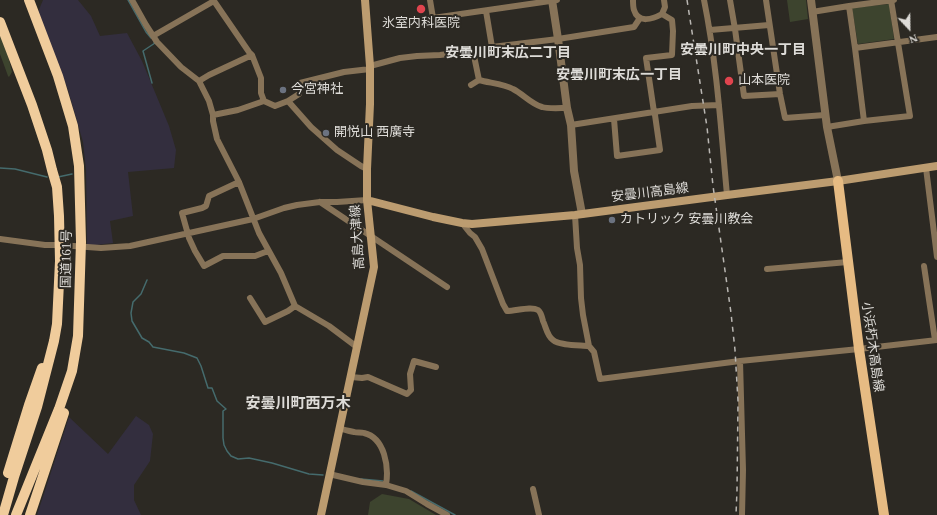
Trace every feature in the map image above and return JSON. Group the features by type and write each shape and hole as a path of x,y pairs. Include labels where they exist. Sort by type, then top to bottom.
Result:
{"highway":[{"name":"国道161号","path":"16,515 59,409 72,371 78,336 81,247 79,166 73,126 58,76 28,0"},
{"name":"国道161号","path":"0,22 32,106 50,163 56,187 60,245 59,299 54,341 37,407 2,515"},
{"path":"0,500 29,405 47,352 54,341"},
{"path":"30,515 64,412 72,371"}],"main road":[{"name":"高島大津線","path":"321,515 374,266 368,200 367,169 370,68 365,0"},
{"name":"安曇川高島線","path":"368,200 462,223 490,222 578,214 727,194 838,182 937,166"},
{"name":"小浜朽木高島線","path":"838,182 859,350 884,515"}],"street":[{"path":"132,0 157,42 181,67 198,81 209,101 217,139 239,182 258,233 281,273 295,306 329,326 357,347"},
{"path":"430,0 433,18"},
{"path":"402,24 554,0 567,108 571,126 578,214 577,248 580,265 581,298 589,346 594,352 600,379 740,361 859,350 936,340 924,266"},
{"path":"633,0 635,12 640,18 644,19 654,18 662,14 665,7 664,0"},
{"path":"704,0 710,30 719,104 727,194"},
{"path":"730,0 744,96 780,94"},
{"path":"766,0 785,118 825,115"},
{"path":"811,0 825,115 838,182"},
{"path":"812,12 893,0 910,116 827,127"},
{"path":"153,36 214,1 252,55 261,78 261,93 264,101"},
{"path":"849,6 864,121"},
{"path":"486,11 492,47"},
{"path":"614,119 617,156 660,150 646,58 672,55 672,20 662,14"},
{"path":"213,115 238,110 264,101 275,106 288,101 299,94 300,83 344,72 370,68 400,58 473,51 634,27 640,18"},
{"path":"710,30 769,26"},
{"path":"855,48 937,37"},
{"path":"473,51 479,80"},
{"path":"198,81 252,55"},
{"path":"471,85 479,80 502,85 512,88 543,108 567,108"},
{"path":"288,101 309,126 337,150 367,169"},
{"path":"571,126 692,106 719,104"},
{"path":"926,168 937,257"},
{"path":"239,182 209,196 206,206 182,214 189,238 204,266 223,256 255,256 268,251"},
{"path":"0,239 45,245 81,247 101,248 130,246 253,219 297,205 320,202 368,200"},
{"path":"320,202 447,287"},
{"path":"462,223 475,237 490,269 503,304 508,311 530,308 538,310 542,316 548,335 552,340 559,343 589,346"},
{"path":"767,269 848,262"},
{"path":"250,298 265,322 295,306"},
{"path":"351,377 368,377 407,394 411,390 410,374 414,361 436,368"},
{"path":"740,361 743,470 742,515"},
{"path":"339,428 356,433 363,433 375,438 381,447 386,460 386,485"},
{"path":"330,474 363,482 386,485 406,491 447,515"},
{"path":"533,489 539,515"}],"shaded area":[{"path":"43,0 78,0 91,16 100,36 127,33 142,61 169,126 176,150 174,168 128,172 133,216 110,221 113,243 87,246 86,170 83,142 68,90 38,12"},
{"path":"136,416 149,425 153,434 150,461 134,485 134,500 141,515 37,515 69,417 108,454"}],"green space":[{"path":"787,0 806,0 808,19 790,22"},
{"path":"889,4 894,39 858,44 852,8"},
{"path":"0,34 12,72 9,77 0,54"},
{"path":"382,494 409,499 436,515 368,515 370,502"}],"waterway":[{"path":"128,0 151,38"},
{"path":"152,83 143,51 155,43 154,42"},
{"path":"0,168 15,169 47,177"},
{"path":"58,177 72,174"},
{"path":"147,280 141,294 133,302 131,313 132,321 142,338 149,342 153,347 184,353 197,358 208,388 212,388 217,401 226,409 223,411 223,438 224,445 231,456 238,459 249,458 272,463 309,474 323,475"},
{"path":"361,479 383,481"},
{"path":"411,491 455,515"}],"railway":[{"path":"687,0 707,127 713,186 735,350 738,401 736,515"}],"place":[{"name":"氷室内科医院","path":"421,9"},
{"name":"山本医院","path":"729,81"},
{"name":"今宮神社","path":"283,90"},
{"name":"開悦山 西廣寺","path":"326,133"},
{"name":"カトリック 安曇川教会","path":"612,220"}],"district":[{"name":"安曇川町中央一丁目","path":"743,50"},
{"name":"安曇川町末広二丁目","path":"508,53"},
{"name":"安曇川町末広一丁目","path":"619,75"},
{"name":"安曇川町西万木","path":"298,404"}]}
